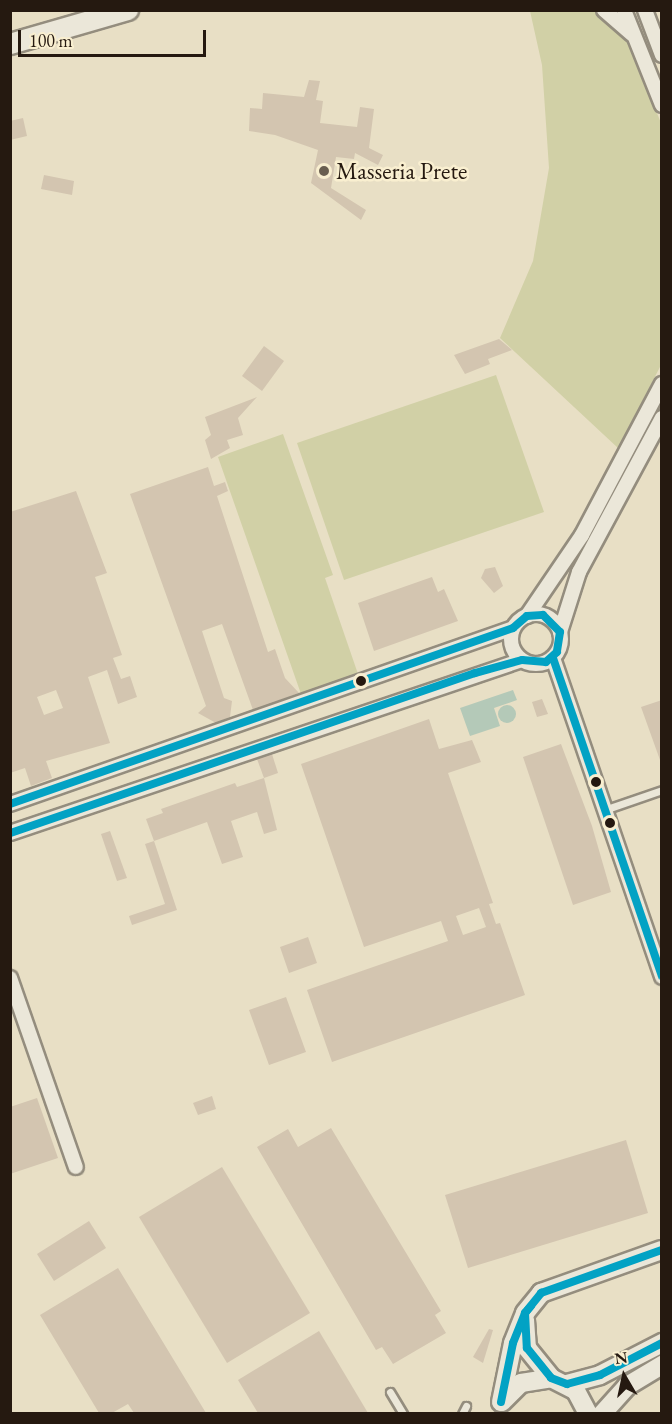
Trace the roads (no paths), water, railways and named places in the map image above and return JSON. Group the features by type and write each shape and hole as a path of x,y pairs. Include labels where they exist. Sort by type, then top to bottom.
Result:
{"main road":[{"path":"10,44 128,10"}],"street":[{"path":"604,10 633,34"},
{"path":"624,10 662,105"},
{"path":"645,10 662,55"},
{"path":"10,804 513,628 527,616 582,535 662,384"},
{"path":"10,833 522,660 538,664 553,658 560,646 560,632 579,572 662,418"},
{"path":"527,616 543,615 560,632"},
{"path":"513,628 511,642 522,660"},
{"path":"553,658 662,977"},
{"path":"10,978 76,1167"},
{"path":"500,1408 513,1343 525,1313 541,1293 662,1250"},
{"path":"525,1313 528,1348 559,1381 576,1391 588,1413"},
{"path":"500,1408 521,1383 559,1381 600,1375 662,1343"},
{"path":"602,1413 627,1386 662,1365"}],"lane":[{"path":"604,810 662,790"},
{"path":"390,1392 403,1413"}],"place":[{"name":"Masseria Prete","path":"324,171"}]}
